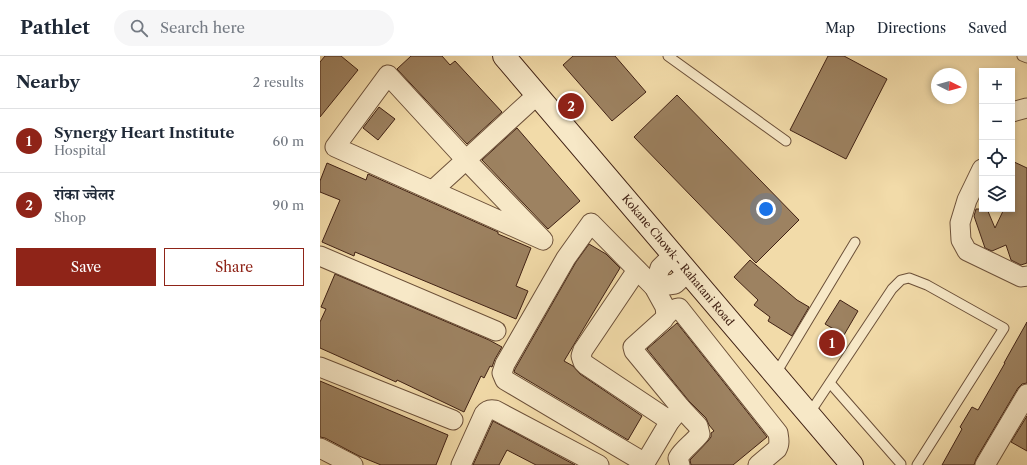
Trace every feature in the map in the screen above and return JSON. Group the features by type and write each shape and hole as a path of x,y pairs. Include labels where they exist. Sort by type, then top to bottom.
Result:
{"street":[{"name":"Kokane Chowk - Rahatani Road","path":"504,56 852,465"},
{"path":"388,75 542,240 433,190 335,146 388,75"},
{"path":"433,190 537,95"},
{"path":"1015,111 1027,108"},
{"path":"979,175 967,200 960,223 961,240 967,251 1021,278 1027,276"},
{"path":"666,315 665,307 654,287 591,223 566,258 509,356 502,373 504,380 645,463 675,414"},
{"path":"654,287 660,268 673,255"},
{"path":"320,256 496,330"},
{"path":"637,270 583,350 581,356 586,365 698,426 700,434 681,453 678,458 680,465"},
{"path":"654,287 675,284 688,272"},
{"path":"675,414 634,351 633,347 663,320 666,315 679,308 778,433 779,440 777,449 758,465"},
{"path":"320,367 453,420"},
{"path":"985,465 1027,394"},
{"path":"461,465 484,414 489,410 495,410 599,465"},
{"path":"320,448 354,465"}],"lane":[{"path":"668,56 786,141"},
{"path":"1022,56 1027,58"},
{"path":"775,375 855,242"},
{"path":"809,414 892,289 901,280 909,278 927,285 1004,328 917,465"},
{"path":"830,383 901,464"}],"building":[{"path":"325,56 341,56 358,70 320,117 320,62"},
{"path":"411,56 442,56 450,65 455,61 502,112 467,144 397,69"},
{"path":"573,56 615,56 646,92 612,121 563,65"},
{"path":"828,56 844,56 887,79 846,159 790,130"},
{"path":"677,95 799,220 756,263 634,137"},
{"path":"379,107 395,119 378,140 363,128"},
{"path":"517,128 580,201 548,229 482,160"},
{"path":"1015,162 1027,168 1027,263 1021,265 1011,260 1006,245 992,251 985,248 974,216 976,209 979,209 979,212 988,212 995,228 1003,212 1015,212"},
{"path":"327,163 366,180 368,174 531,248 516,286 528,291 516,319 355,252 354,256 322,242 340,200 320,192 320,181"},
{"path":"589,244 606,254 620,268 564,361 573,366 580,374 642,416 628,440 514,372 576,262"},
{"path":"750,260 797,300 809,307 792,336 768,321 770,317 754,305 758,300 734,277"},
{"path":"335,274 489,340 502,347 492,367 490,366 484,378 481,376 464,412 397,380 396,382 320,348 320,322 326,309 321,307"},
{"path":"840,300 858,311 844,335 825,324"},
{"path":"1027,322 1027,383 1022,384 1018,388 976,459 974,465 942,465 962,429 960,427 972,407 978,410"},
{"path":"677,323 767,437 733,465 691,465 690,460 708,441 711,437 711,433 714,431 706,418 689,401 647,349"},
{"path":"320,381 448,435 436,465 381,465 320,437"},
{"path":"1027,416 1027,451 1011,442"},
{"path":"493,421 575,465 536,465 507,450 499,465 473,465"}],"place":[{"name":"रांका ज्वेलर","path":"571,106"},
{"name":"Synergy Heart Institute","path":"832,343"}]}
